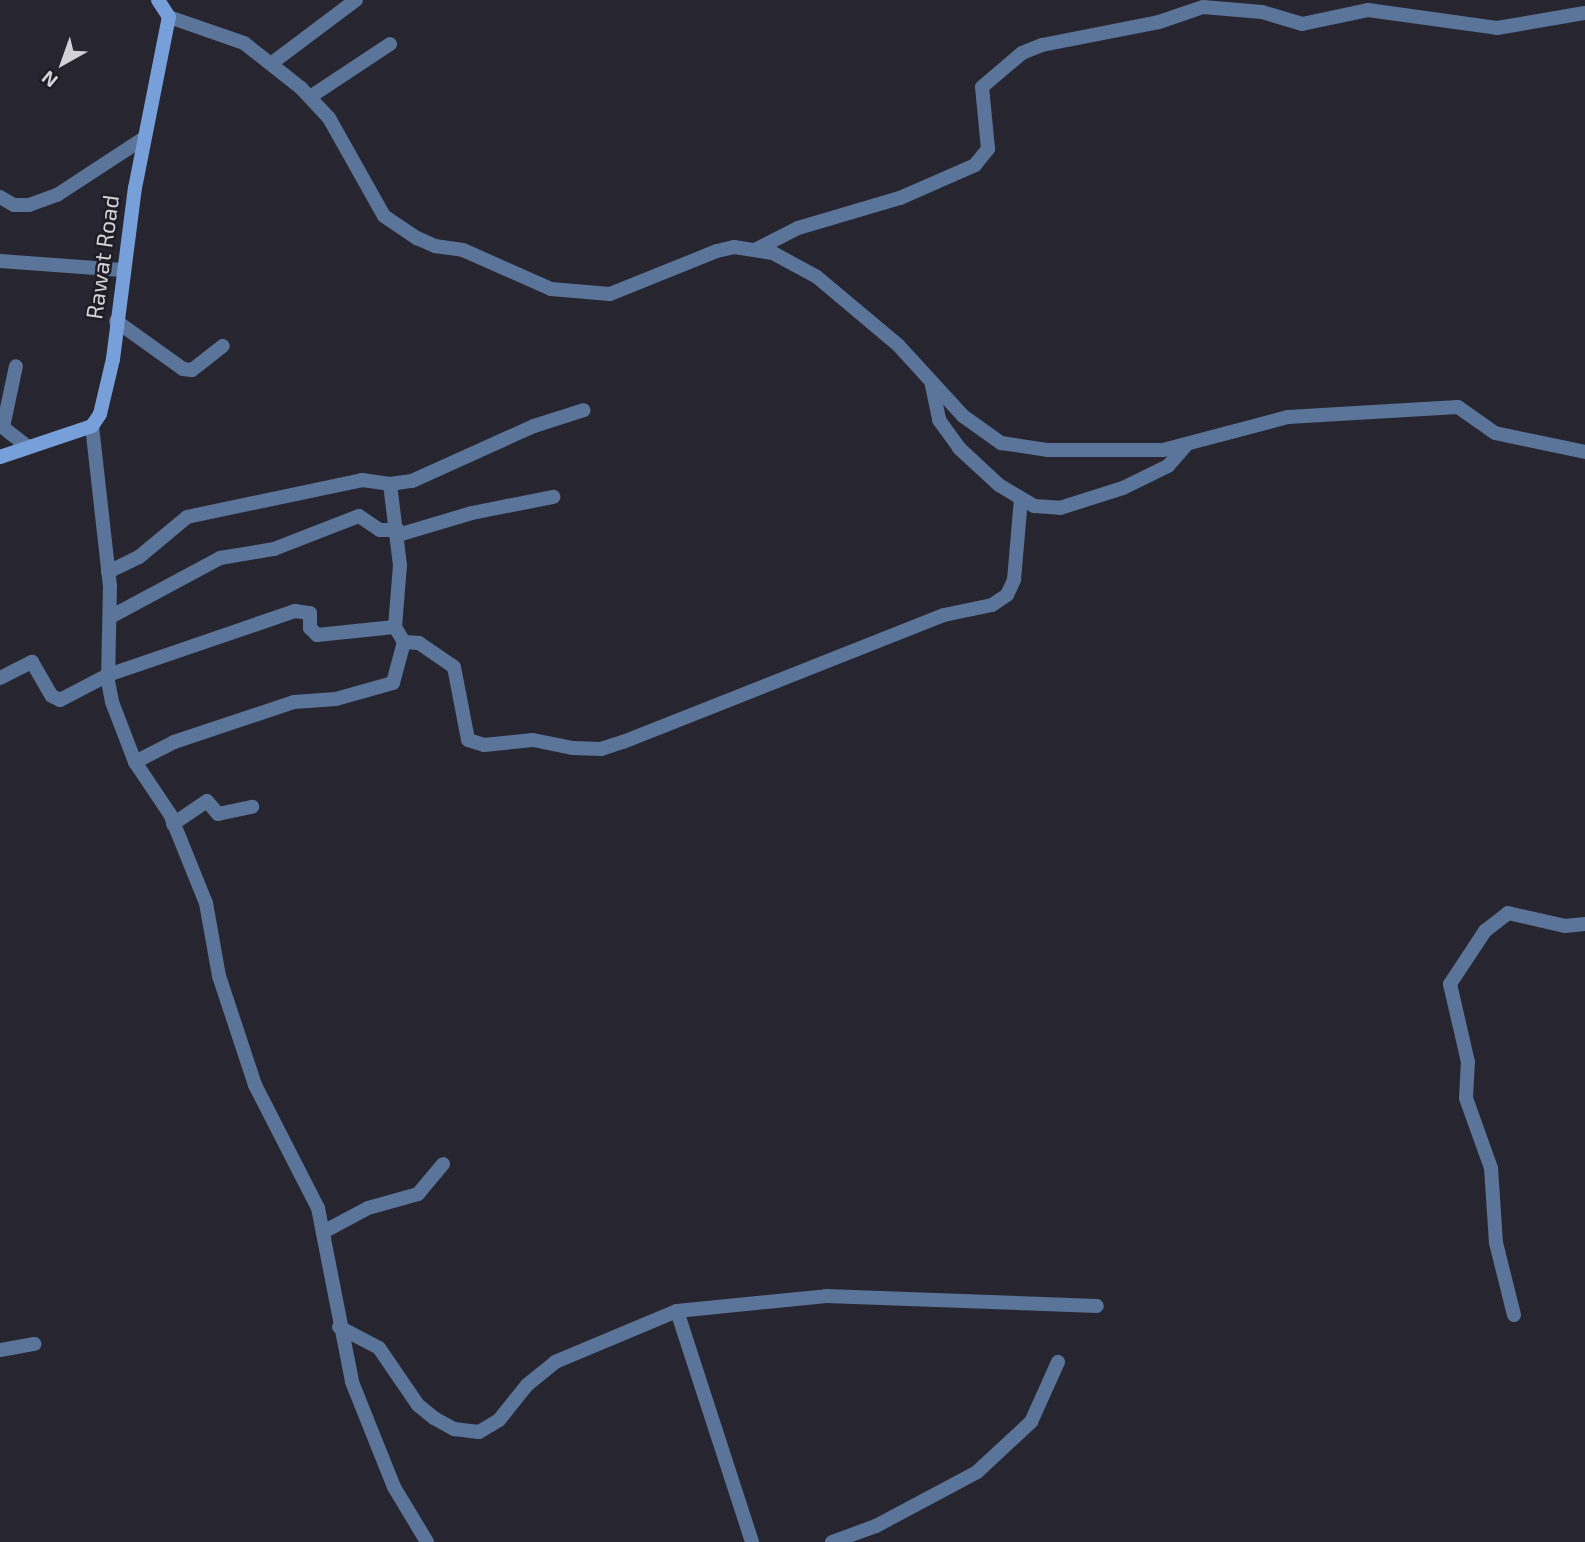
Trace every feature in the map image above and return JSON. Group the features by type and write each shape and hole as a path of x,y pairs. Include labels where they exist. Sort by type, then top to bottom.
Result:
{"main road":[{"path":"158,0 169,17"},
{"name":"Rawat Road","path":"92,426 108,385 144,138 169,17"},
{"path":"0,457 92,426"}],"street":[{"path":"272,64 356,0"},
{"path":"169,17 244,43 310,97 329,118 384,216 435,246 463,250 524,280 551,289 610,294 717,251 757,249 798,228 900,198 975,165 989,149 982,87 1022,53 1042,45 1159,22 1203,7 1262,12 1302,24 1368,10 1497,28 1584,14"},
{"path":"310,97 390,44"},
{"path":"0,197 14,205 29,205 57,195 144,138"},
{"path":"757,249 817,277 898,345 963,416 1001,443 1084,452 1115,447 1163,450 1288,417 1458,407 1495,433 1585,453"},
{"path":"0,261 123,270"},
{"path":"116,321 183,369 192,370 223,346"},
{"path":"16,366 1,426 27,446"},
{"path":"931,381 939,420 959,448 1021,499 1052,508 1083,502 1168,466 1188,444"},
{"path":"108,572 139,557 187,517 362,480 390,484 412,481 534,426 584,410"},
{"path":"92,426 112,616 108,675 112,702 135,762 173,824 206,903 219,976 255,1085 298,1166 325,1231 339,1327 352,1382 394,1488 427,1542"},
{"path":"135,762 174,742 294,702 336,699 393,683 404,642 395,627 398,533 390,484"},
{"path":"112,616 220,558 274,549 359,516 380,530 398,533 472,513 553,497"},
{"path":"404,642 419,643 454,667 468,740 484,745 520,739 601,749 944,615 992,605 1007,595 1014,580 1021,499"},
{"path":"0,678 32,662 58,700 108,675 295,611 310,613 310,628 317,635 395,627"},
{"path":"173,824 208,801 218,814 252,807"},
{"path":"1514,1315 1496,1243 1491,1168 1466,1098 1468,1062 1450,984 1485,931 1508,913 1565,926 1585,924"},
{"path":"325,1231 368,1208 418,1194 443,1164"},
{"path":"339,1327 379,1348 418,1405 434,1418 454,1429 479,1432 499,1420 527,1385 555,1362 677,1311 826,1296 1097,1306"},
{"path":"677,1311 752,1542"},
{"path":"0,1350 34,1344"},
{"path":"832,1542 876,1526 977,1472 1031,1422 1058,1362"}]}
